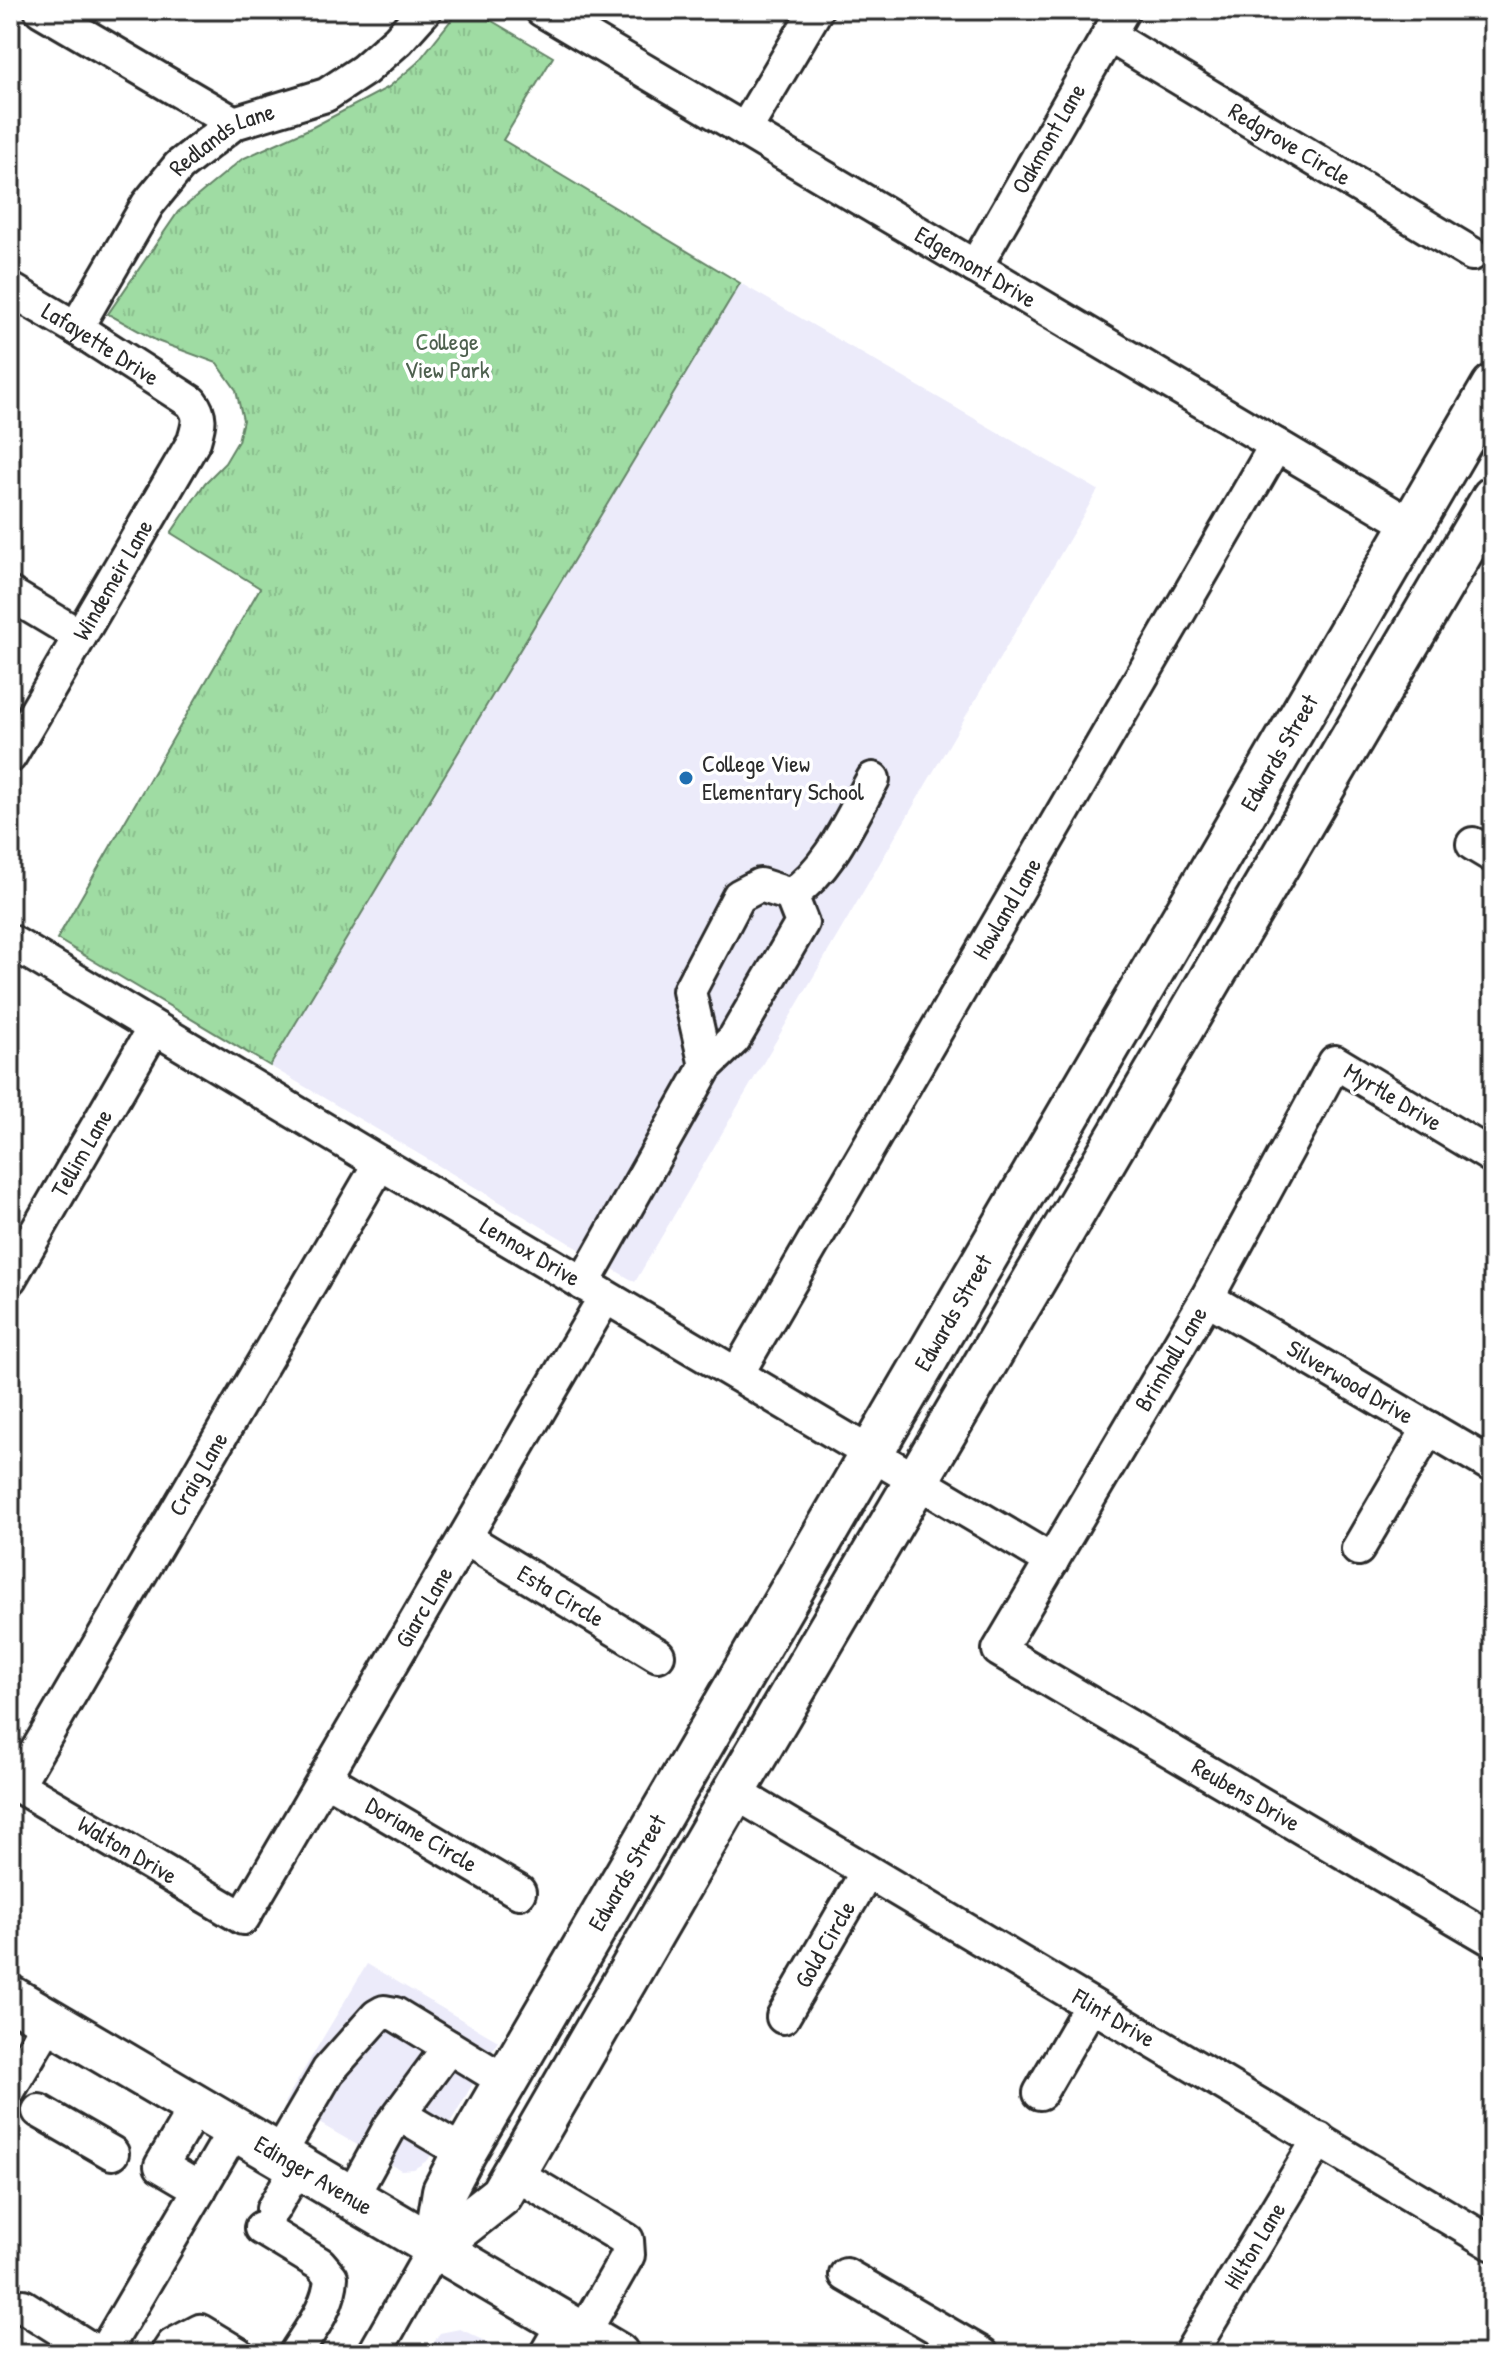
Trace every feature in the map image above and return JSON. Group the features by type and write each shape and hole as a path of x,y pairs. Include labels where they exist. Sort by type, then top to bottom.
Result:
{"main road":[{"name":"Edwards Street","path":"435,2247 444,2191 464,2153 1493,386"},
{"name":"Edwards Street","path":"435,2247 501,2195 1493,498"},
{"name":"Edinger Avenue","path":"10,1997 435,2247 577,2341"}],"street":[{"path":"41,10 234,123"},
{"name":"Redlands Lane","path":"76,328 148,204 179,166 234,123 326,95 364,70 398,40 425,10"},
{"name":"Edgemont Drive","path":"542,10 1411,525"},
{"path":"745,130 816,10"},
{"name":"Redgrove Circle","path":"1116,23 1472,254"},
{"name":"Oakmont Lane","path":"975,267 1116,23"},
{"name":"Lafayette Drive","path":"10,289 191,402"},
{"name":"Windemeir Lane","path":"10,756 194,441 199,423 198,412 191,402"},
{"name":"Howland Lane","path":"737,1374 1276,445"},
{"path":"10,594 80,636"},
{"path":"706,1066 689,991 739,896 760,885 791,895 810,881 827,861 873,779"},
{"name":"Giarc Lane","path":"243,1918 465,1538 706,1066 734,1039 802,923 791,895"},
{"name":"Lennox Drive","path":"10,941 1052,1561"},
{"name":"Tellim Lane","path":"10,1278 154,1028"},
{"name":"Myrtle Drive","path":"1335,1062 1493,1157"},
{"name":"Brimhall Lane","path":"999,1650 1207,1298 1335,1062"},
{"name":"Craig Lane","path":"13,1783 380,1163"},
{"name":"Silverwood Drive","path":"1207,1298 1493,1466"},
{"path":"1358,1549 1429,1428"},
{"name":"Esta Circle","path":"465,1538 658,1655"},
{"name":"Reubens Drive","path":"999,1650 1493,1940"},
{"name":"Doriane Circle","path":"325,1778 519,1892"},
{"name":"Walton Drive","path":"13,1783 243,1918"},
{"name":"Flint Drive","path":"734,1792 1493,2244"},
{"name":"Gold Circle","path":"783,2017 867,1872"},
{"path":"1040,2093 1091,2005"},
{"path":"295,2354 324,2308 331,2277 267,2218 328,2071 384,2012 395,2014 505,2081"},
{"path":"10,2088 50,2020"},
{"path":"351,2198 400,2115 449,2047"},
{"path":"196,2106 161,2166 200,2189"},
{"path":"39,2111 112,2153"},
{"path":"400,2115 464,2153"},
{"path":"23,2306 101,2354 235,2129"},
{"name":"Hilton Lane","path":"1190,2354 1319,2139"},
{"path":"514,2173 627,2240 628,2255 577,2341"},
{"name":"Edwards Street","path":"374,2354 435,2247"},
{"path":"846,2275 982,2354"},
{"path":"167,2354 173,2345 200,2331 238,2354"}],"shaded area":[{"name":"College View Elementary School","path":"740,283 1098,490 635,1282 270,1066"},
{"path":"367,1964 498,2041 428,2160 414,2169 401,2170 284,2103"},
{"path":"460,2329 513,2354 425,2354 440,2333"}],"green space":[{"name":"College View Park","path":"475,11 553,57 503,140 740,283 270,1066 57,939 260,588 171,533 205,483 225,463 238,441 243,420 236,390 217,363 157,341 108,314 178,212 242,159 313,127 389,87 417,63 456,14"}],"place":[{"name":"College View Elementary School","path":"686,778"}]}
